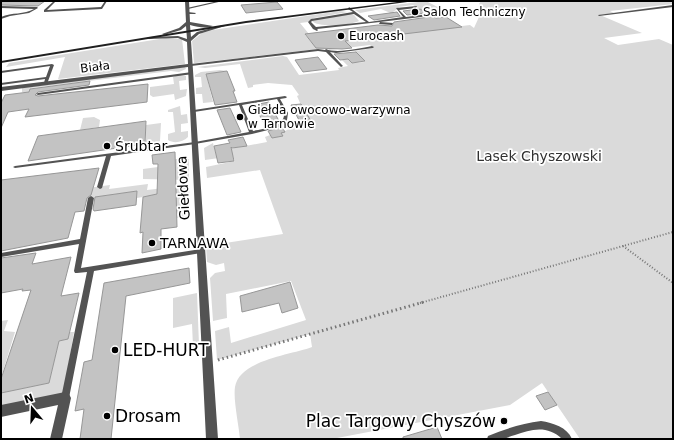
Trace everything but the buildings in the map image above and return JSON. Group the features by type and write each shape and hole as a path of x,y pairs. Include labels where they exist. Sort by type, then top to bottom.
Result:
{"main road":[{"path":"1,62 146,38 188,27 228,24 413,1"}],"street":[{"name":"Giełdowa","path":"187,1 212,439"},
{"path":"146,38 188,27 228,24"},
{"path":"146,38 174,37 182,38 189,42 198,33 228,24"},
{"name":"Biała","path":"1,89 47,80 192,69"},
{"path":"1,411 65,398 56,439"}],"lane":[{"path":"55,1 46,11 102,8 106,1"},
{"path":"188,8 222,1"},
{"path":"599,15 673,6"},
{"path":"1,7 37,8 30,14 7,14 1,18"},
{"path":"405,18 397,10 416,7"},
{"path":"348,8 372,25"},
{"path":"188,14 194,13"},
{"path":"364,14 310,20 309,22 316,29 428,15"},
{"path":"368,22 392,24"},
{"path":"38,94 192,69 326,50 337,52 372,47"},
{"path":"326,50 341,66"},
{"path":"1,72 52,65 47,80 1,84"},
{"path":"194,111 285,97"},
{"path":"15,167 195,143 272,128 285,120 286,113 278,98"},
{"path":"240,104 252,133"},
{"path":"100,187 109,154"},
{"path":"91,198 77,271 201,251"},
{"path":"1,255 83,241"},
{"path":"65,398 91,269"},
{"path":"491,439 524,428 542,424 553,427 568,439"}],"path":[{"path":"208,363 673,232"},
{"path":"623,246 673,283"}],"green space":[{"path":"426,1 451,14 445,13 431,15 413,5 398,7 399,8 393,12 403,17 381,9 360,13 355,10"},
{"name":"Lasek Chyszowski","path":"481,1 673,1 673,4 610,11 614,13 600,15 642,33 604,38 618,45 659,39 673,45 673,439 580,439 542,383 510,405 337,438 240,439 235,405 235,387 239,378 246,370 267,360 312,347 310,334 217,360 215,331 229,327 231,343 306,320 291,281 226,294 227,318 213,321 210,278 215,273 225,271 224,263 216,265 207,262 206,246 283,234 260,170 207,178 206,167 235,161 233,156 205,160 204,148 213,143 216,155 224,150 267,142 265,137 270,135 272,138 282,136 281,133 297,125 302,126 308,115 304,112 297,96 299,95 292,85 268,83 253,85 253,87 248,88 240,64 205,68 197,67 283,56 287,57 299,75 339,70 338,68 348,66 342,60 348,59 352,63 365,62 355,51 374,48 370,45 329,50 327,48 194,63 192,41 202,33 213,30 340,11 348,12 314,18 308,22 300,23 309,34 305,35 311,42 316,41 319,44 470,25 474,28 483,8 479,4"},
{"path":"349,14 354,15 359,21 343,25 321,25 312,21"},
{"path":"166,38 182,39 185,64 58,79 65,57 6,67 9,63"},
{"path":"185,67 186,69 179,72 171,71 31,88 29,92 22,92 22,87"},
{"path":"220,70 227,71 206,74 213,102 203,103 202,94 196,94 196,88 202,87 201,77 195,77 195,75 201,72"},
{"path":"178,75 186,76 186,80 179,81 180,90 187,89 186,96 175,100 174,94 153,97 150,95 150,87 174,84 173,77"},
{"path":"180,106 181,115 187,114 188,123 181,124 181,132 188,131 188,137 181,141 173,142 168,140 168,134 175,132 173,112 168,112 168,110"},
{"path":"94,117 100,120 99,127 80,130 83,118"},
{"path":"161,123 160,141 155,145 146,145 146,125"},
{"path":"174,159 189,159 189,180 143,179 143,169 158,167 158,178 174,175"},
{"path":"148,184 147,190 189,185 190,216 176,218 176,191 137,198 137,191 84,199 1,200 110,185 109,189"},
{"path":"197,293 199,345 193,347 192,324 173,328 173,298"},
{"path":"8,320 4,331 15,332 1,378 1,321"},
{"path":"70,332 74,332 62,402 1,409 1,393 49,383 59,341 68,339"}],"place":[{"name":"Salon Techniczny","path":"415,12"},
{"name":"Eurocash","path":"341,36"},
{"name":"Giełda owocowo-warzywna w Tarnowie","path":"240,117"},
{"name":"Śrubtar","path":"107,146"},
{"name":"TARNAWA","path":"152,243"},
{"name":"LED-HURT","path":"115,350"},
{"name":"Drosam","path":"107,416"},
{"name":"Plac Targowy Chyszów","path":"504,421"}]}
